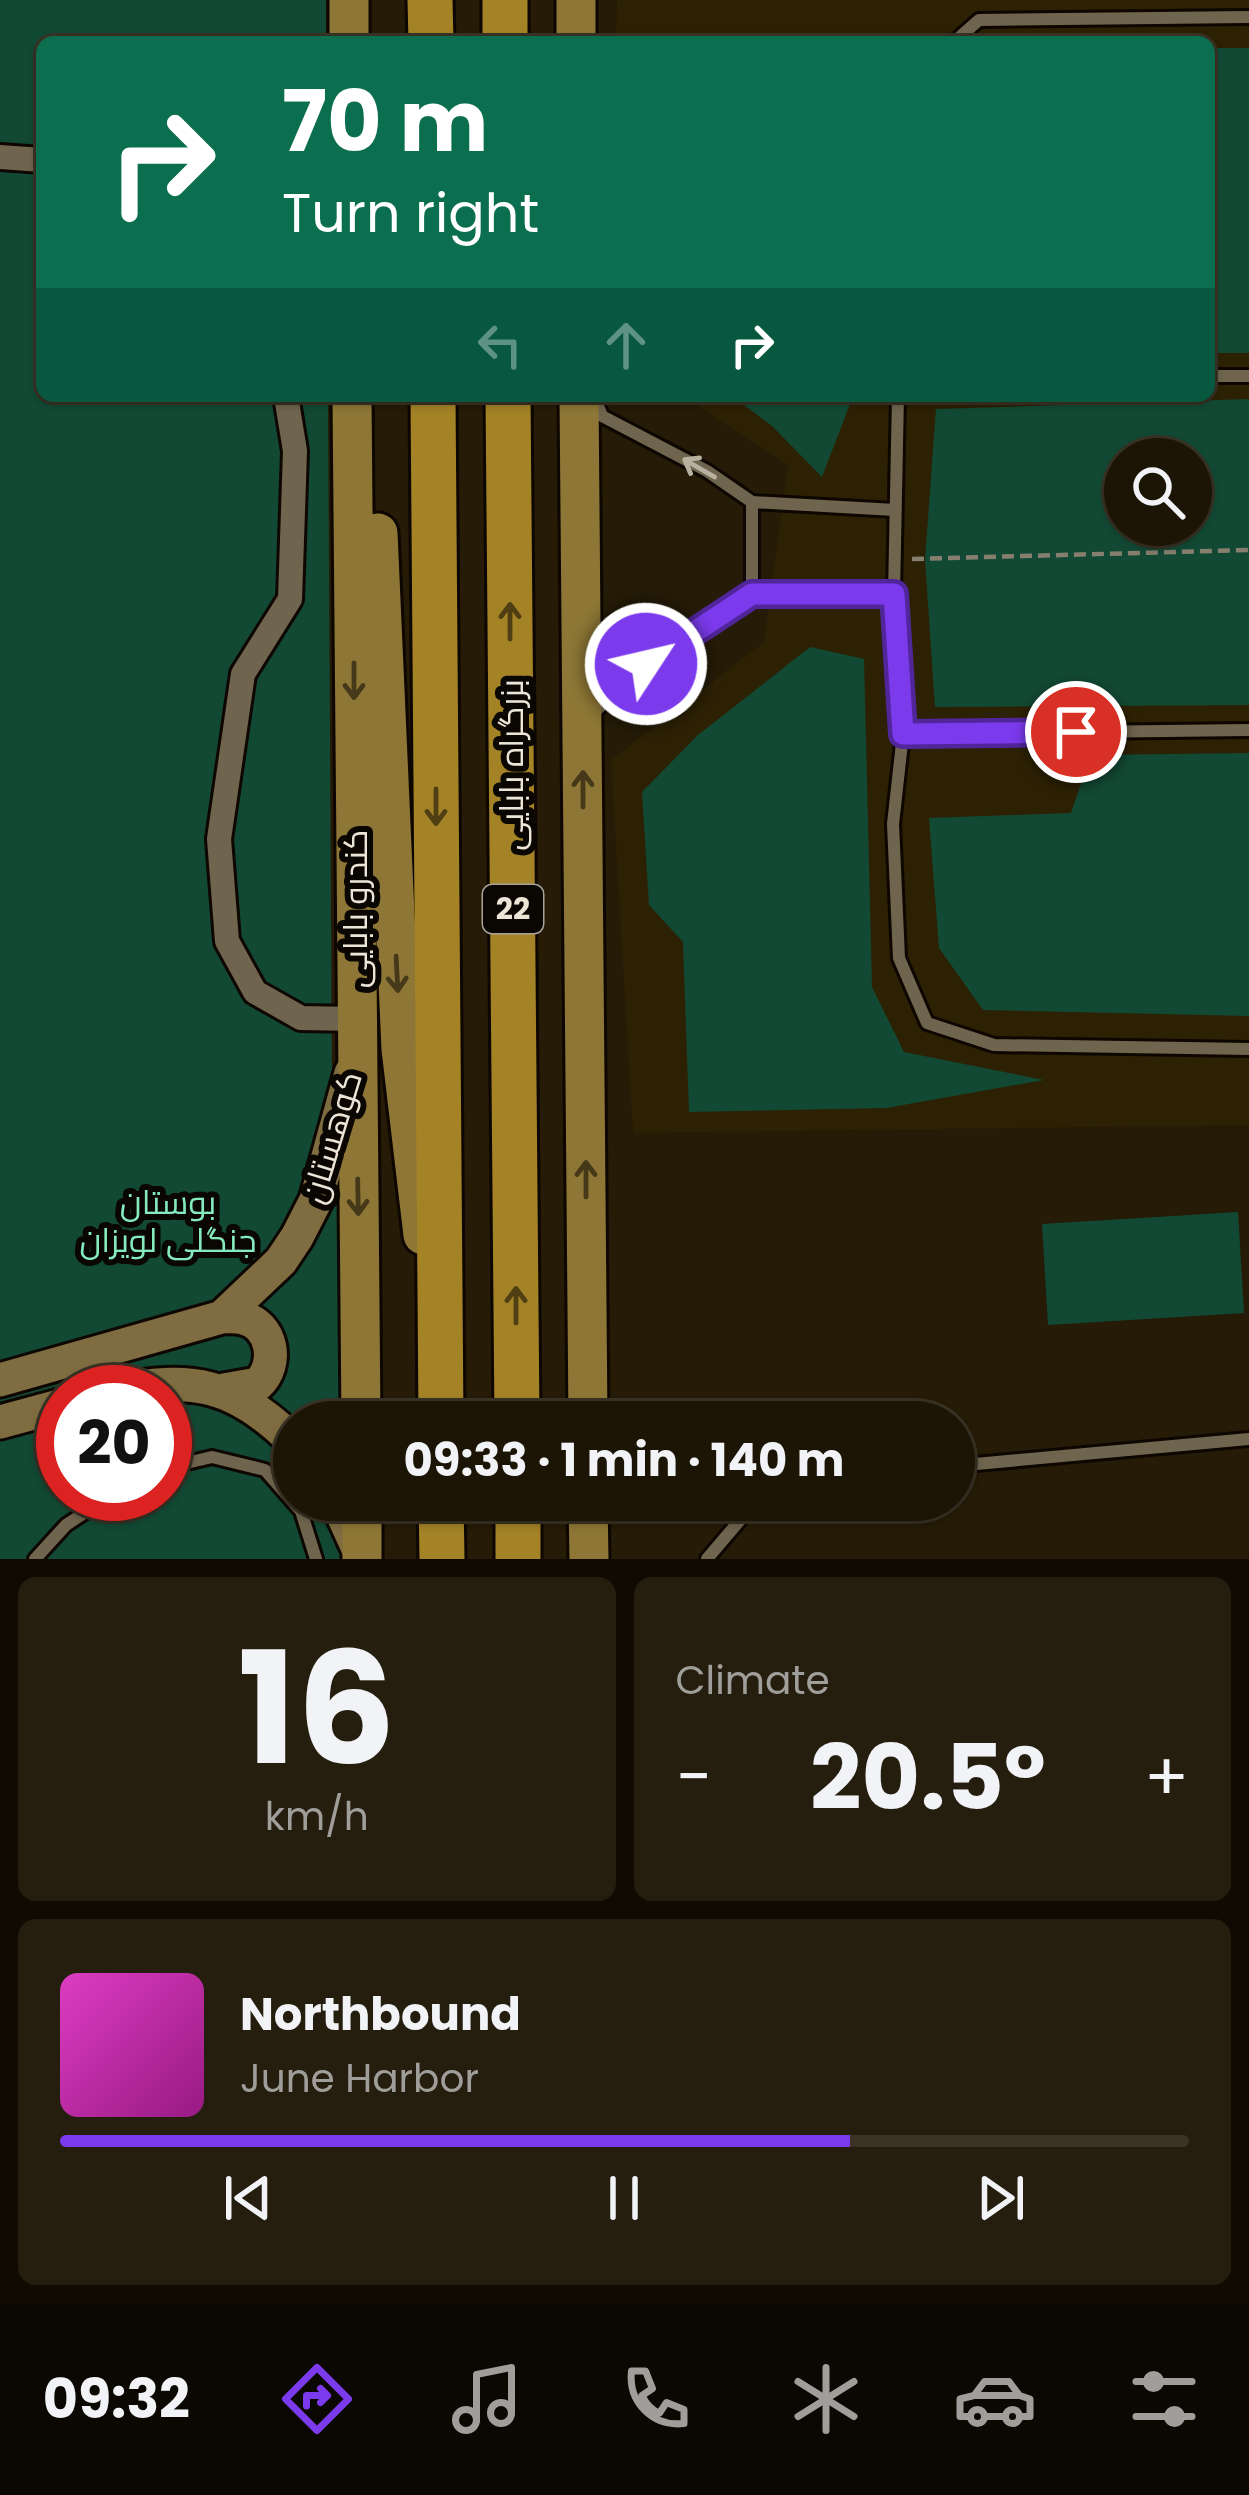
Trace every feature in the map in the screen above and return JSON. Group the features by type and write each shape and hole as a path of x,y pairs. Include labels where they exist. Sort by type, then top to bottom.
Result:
{"highway":[{"path":"430,0 431,36"},
{"path":"505,0 505,36"},
{"name":"22","path":"433,402 440,1401"},
{"name":"بزرگراه بابایی","path":"508,402 517,1401"},
{"path":"441,1521 442,1559"},
{"path":"518,1521 518,1559"}],"main road":[{"path":"349,0 349,36"},
{"path":"576,0 576,36"},
{"name":"کندرو بابایی","path":"352,402 361,1401"},
{"path":"372,402 400,1049 440,1401"},
{"path":"580,402 588,1401"},
{"name":"کوهستان","path":"0,1380 222,1317 281,1261 316,1200 356,1036"},
{"path":"192,1387 224,1390 258,1384 266,1377 271,1356 266,1338 243,1318 222,1317"},
{"path":"224,1390 273,1423"},
{"path":"0,1422 36,1412"},
{"path":"345,1521 362,1559"},
{"path":"362,1521 362,1559"},
{"path":"588,1521 589,1559"}],"street":[{"path":"0,157 36,160"},
{"path":"287,402 295,452 290,598 243,674 219,839 227,941 255,992 301,1018 356,1036"}],"lane":[{"path":"961,36 979,20 1249,17"},
{"path":"1215,376 1249,376"},
{"path":"596,402 602,416 707,471 752,502 896,510"},
{"path":"898,402 894,594 903,734 893,824 899,958 927,1023 994,1046 1249,1049"},
{"path":"752,502 752,594"},
{"path":"582,724 665,648 752,594 894,594"},
{"path":"903,734 1249,730"},
{"path":"0,1432 36,1415"},
{"path":"975,1464 1249,1439"},
{"path":"192,1462 212,1457 265,1470 301,1511 316,1559"},
{"path":"35,1559 71,1521"},
{"path":"707,1559 739,1521"}],"path":[{"path":"894,560 1249,550"}],"shaded area":[{"path":"617,0 1249,0 1249,1125 633,1133 611,760 764,642 788,465 692,402 1215,402 1215,36 616,36"}],"green space":[{"name":"بوستان جنگلی لویزان","path":"0,0 326,0 326,36 36,36 36,402 328,402 332,1089 347,1116 347,1401 273,1401 273,1521 341,1521 342,1559 0,1559"},
{"path":"1215,48 1249,48 1249,353 1215,353"},
{"path":"1249,399 1249,705 935,707 925,559 936,409"},
{"path":"740,402 851,402 822,477 772,426"},
{"path":"810,647 864,659 872,987 904,1052 1044,1080 886,1108 689,1112 683,942 649,905 642,792 698,735"},
{"path":"1249,753 1249,1016 983,1010 939,948 929,818 1071,813 1091,755"},
{"path":"1238,1212 1244,1313 1048,1325 1042,1224"}],"route":[{"path":"646,664 752,594 894,594 903,734 1076,732"}]}
